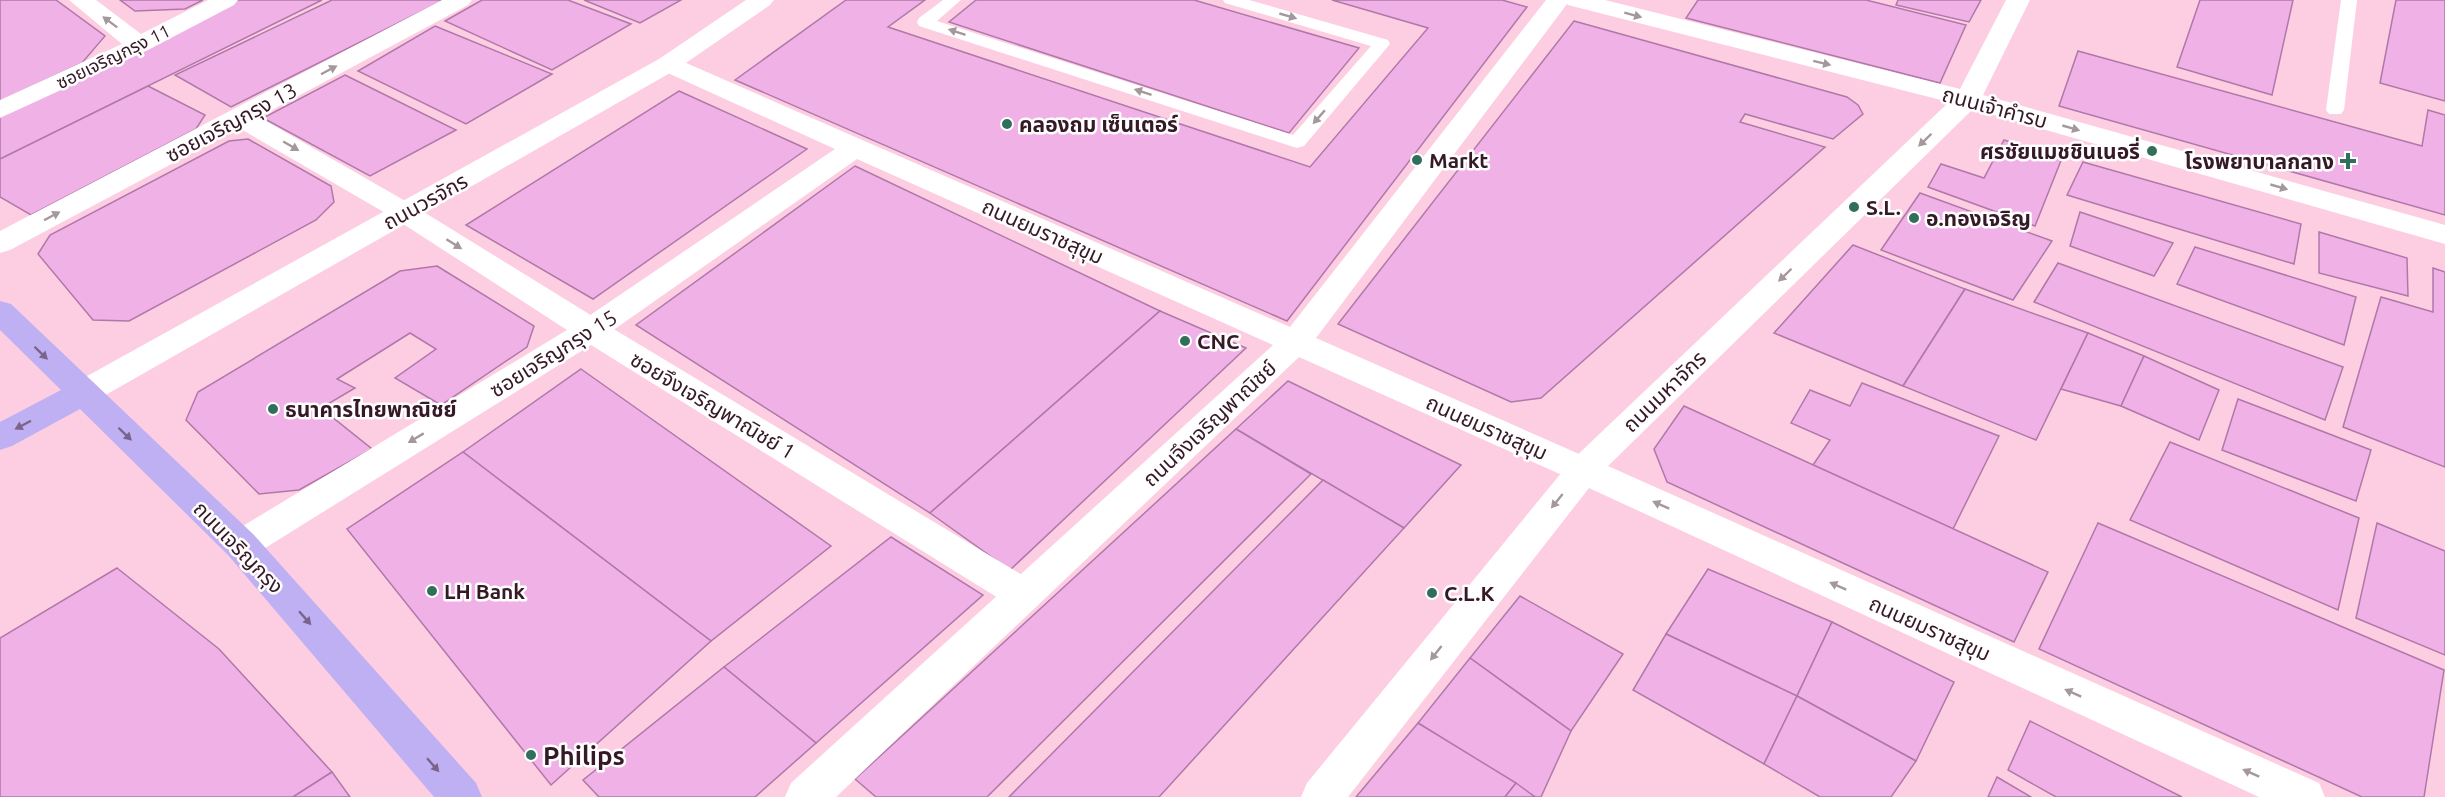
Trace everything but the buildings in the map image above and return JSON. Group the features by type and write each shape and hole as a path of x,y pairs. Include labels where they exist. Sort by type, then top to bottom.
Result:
{"main road":[{"name":"ถนนเจริญกรุง","path":"0,312 241,545 462,797"},
{"path":"0,437 83,393"}],"street":[{"path":"81,0 139,45"},
{"name":"ซอยเจริญกรุง 11","path":"0,110 139,45 226,0"},
{"name":"ซอยเจริญกรุง 13","path":"0,243 460,0"},
{"name":"ถนนวรจักร","path":"83,393 668,64 762,0"},
{"name":"ถนนจึงเจริญพาณิชย์","path":"806,797 1295,343 1558,0"},
{"name":"ถนนเจ้าคำรบ","path":"1576,0 1968,99 2445,235"},
{"name":"ถนนมหาจักร","path":"1322,797 1583,470 1968,99 2018,0"},
{"name":"ถนนยมราชสุขุม","path":"668,64 1583,470 2304,797"},
{"name":"ซอยจึงเจริญพาณิชย์ 1","path":"240,117 404,212 591,330 1024,595"},
{"name":"ซอยเจริญกรุง 15","path":"241,545 591,330 856,147"}],"lane":[{"path":"953,0 924,22 1297,142 1382,44 1231,0"},
{"path":"2335,110 2349,0"}],"place":[{"name":"คลองถม เซ็นเตอร์","path":"1007,124"},
{"name":"ศรชัยแมชชินเนอรี่","path":"2152,151"},
{"name":"Markt","path":"1417,160"},
{"name":"โรงพยาบาลกลาง","path":"2348,161"},
{"name":"S.L.","path":"1854,207"},
{"name":"อ.ทองเจริญ","path":"1914,218"},
{"name":"CNC","path":"1185,341"},
{"name":"ธนาคารไทยพาณิชย์","path":"273,409"},
{"name":"LH Bank","path":"432,591"},
{"name":"C.L.K","path":"1432,593"},
{"name":"Philips","path":"531,755"}]}
